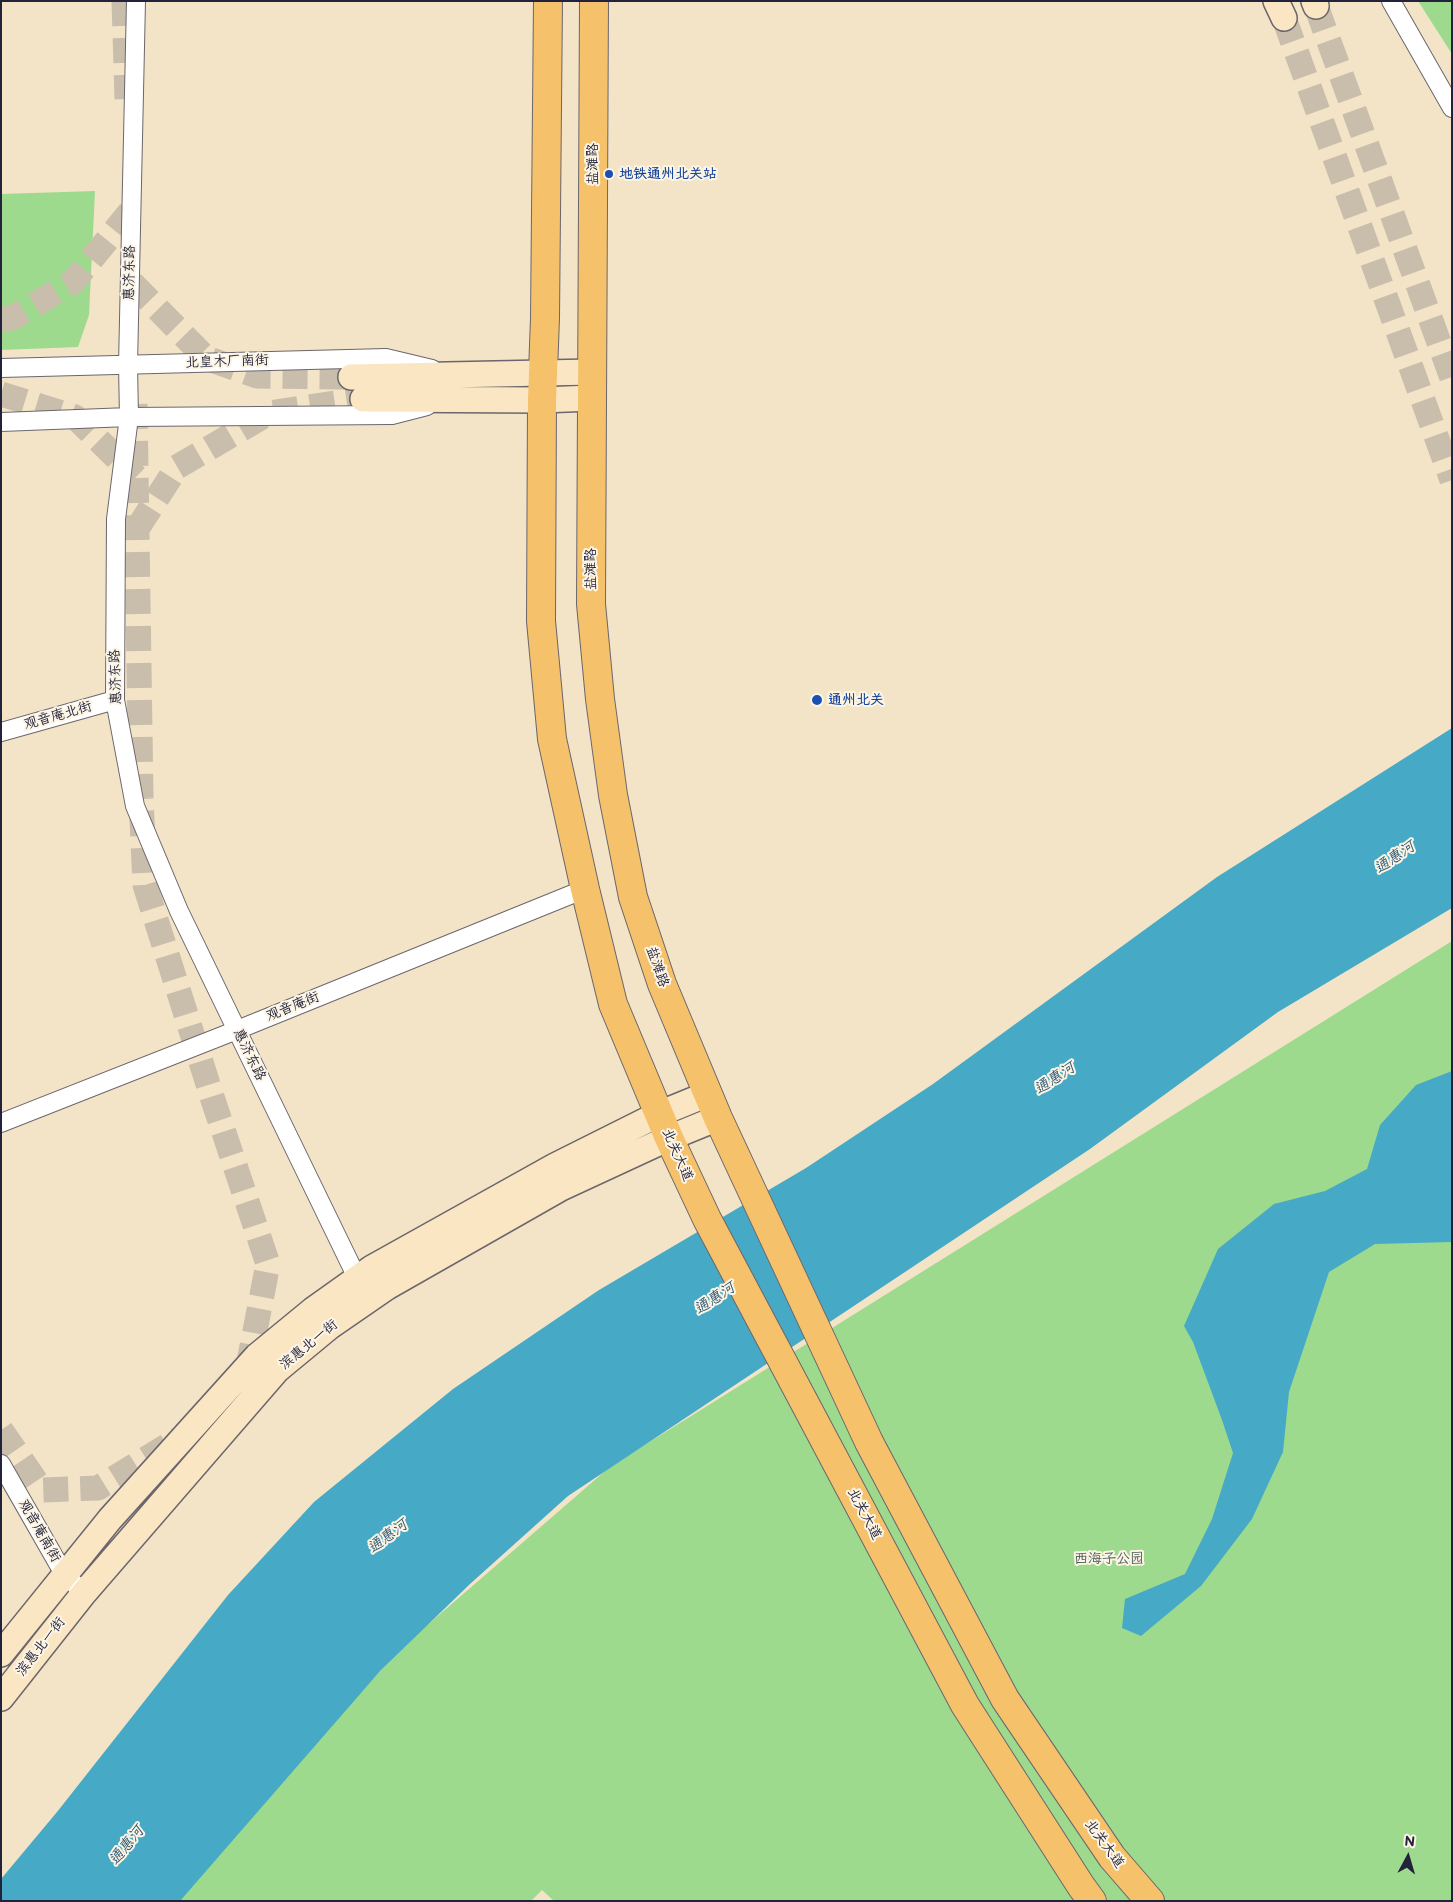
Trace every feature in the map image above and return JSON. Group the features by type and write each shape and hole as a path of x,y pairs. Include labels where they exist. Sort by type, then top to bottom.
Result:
{"main road":[{"path":"548,1 542,400 542,621 552,739 613,1004 664,1126"},
{"name":"盐滩路","path":"594,1 591,604 600,699 613,795 632,897 662,984 713,1106"},
{"name":"北关大道","path":"713,1106 869,1442 1005,1699 1112,1857 1150,1901"},
{"name":"北关大道","path":"664,1126 689,1183 965,1706 1092,1901"}],"street":[{"name":"惠济东路","path":"136,1 128,365 129,417 116,519 115,700 136,806 179,911 363,1289"},
{"path":"1391,1 1452,108"},
{"name":"北皇木厂南街","path":"1,368 386,358 451,375"},
{"name":"北皇木厂南街","path":"351,376 543,373 592,385"},
{"path":"363,399 542,400 592,385"},
{"path":"1,422 129,417 392,415 451,400"},
{"name":"观音庵北街","path":"1,732 115,700"},
{"name":"观音庵街","path":"1,1123 585,889"},
{"name":"滨惠北一街","path":"1,1698 84,1593 277,1370 329,1327 363,1289 372,1268 555,1166 713,1106"},
{"name":"滨惠北一街","path":"1,1654 110,1519 257,1356 313,1310 363,1289"},
{"name":"观音庵南街","path":"1,1464 64,1574 84,1593"}],"green space":[{"path":"1418,1 1452,1 1452,54"},
{"path":"95,191 89,315 78,347 1,350 1,194"},
{"name":"西海子公园","path":"1452,941 1452,1901 554,1901 542,1890 531,1901 175,1901 200,1869 402,1647 611,1466"}],"water":[{"name":"通惠河","path":"1452,728 1452,908 1278,1012 1090,1149 568,1496 470,1584 381,1670 180,1901 1,1901 1,1879 57,1812 228,1595 314,1502 453,1389 599,1290 806,1168 933,1084 1217,877"},
{"path":"1452,1071 1452,1242 1375,1244 1329,1272 1289,1392 1283,1452 1252,1519 1201,1586 1141,1636 1122,1628 1125,1599 1185,1574 1212,1519 1233,1453 1193,1342 1184,1326 1218,1249 1274,1204 1325,1191 1367,1169 1380,1125 1416,1085"}],"tunnel":[{"path":"124,1 127,99"},
{"path":"1316,6 1452,378"},
{"path":"1284,18 1452,480"},
{"path":"1,319 12,318 73,282 130,212"},
{"path":"132,283 206,358 257,376 351,377"},
{"path":"1,394 75,417 136,477"},
{"path":"137,529 177,467 269,413 363,399"},
{"path":"135,404 141,798 145,885 213,1100 268,1264 246,1377"},
{"path":"1,1430 42,1490 98,1488 178,1439"}],"place":[{"name":"地铁通州北关站","path":"609,174"},
{"name":"通州北关","path":"817,700"}]}
